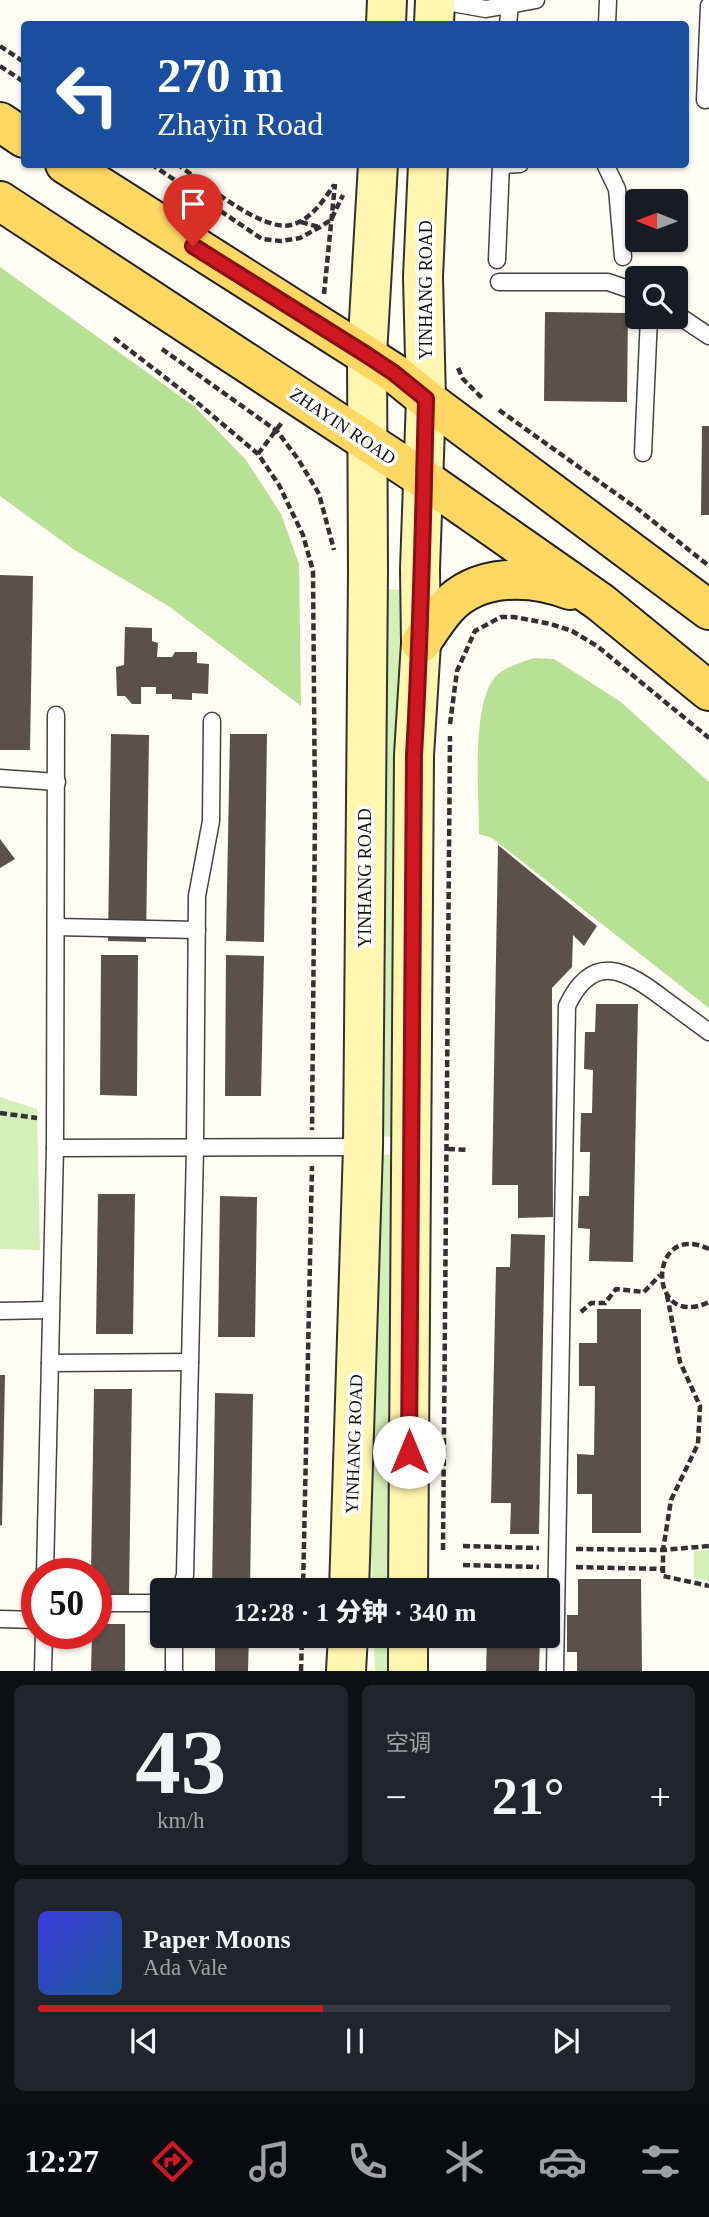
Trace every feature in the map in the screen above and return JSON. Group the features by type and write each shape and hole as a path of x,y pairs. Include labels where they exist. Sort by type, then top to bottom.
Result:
{"main road":[{"path":"386,21 387,0"},
{"path":"434,21 435,0"},
{"path":"0,122 21,136"},
{"path":"71,168 394,373 709,610"},
{"name":"YINHANG ROAD","path":"349,1578 363,1147 367,355 378,168"},
{"name":"YINHANG ROAD","path":"408,1578 414,755 421,643 426,399 424,277 428,168"},
{"name":"ZHAYIN ROAD","path":"0,201 424,479 600,602 709,691"},
{"path":"421,643 448,606 475,588 501,580 530,580 554,584 600,602"},
{"path":"346,1671 347,1648"},
{"path":"408,1648 408,1671"}],"lane":[{"path":"435,0 486,9 536,0"},
{"path":"607,21 608,0"},
{"path":"508,21 510,5"},
{"path":"705,100 709,6"},
{"path":"496,260 501,168"},
{"path":"607,168 617,189 623,257"},
{"path":"499,282 608,282 625,288"},
{"path":"688,322 709,336"},
{"path":"643,453 648,329"},
{"path":"45,1558 55,1148 56,715"},
{"path":"184,1578 195,1149 197,896 211,821 212,721"},
{"path":"0,778 57,782"},
{"path":"56,927 197,930"},
{"path":"555,1671 566,1006 575,988 593,975 616,971 636,977 709,1032"},
{"path":"55,1148 363,1147"},
{"path":"0,1311 51,1310"},
{"path":"50,1363 190,1362"},
{"path":"112,1603 150,1603"},
{"path":"0,1619 21,1620"},
{"path":"174,1648 174,1671"},
{"path":"43,1671 44,1649"}],"path":[{"path":"0,46 21,60"},
{"path":"0,66 21,80"},
{"path":"157,168 262,239 281,241 300,238 331,220 347,187"},
{"path":"183,168 255,218 275,226 290,225 315,211 335,184"},
{"path":"114,338 258,454 279,485 303,535 313,571 312,1147 303,1578"},
{"path":"158,346 276,431 298,459 319,494 332,537 335,559"},
{"path":"455,357 463,379 483,400"},
{"path":"494,407 639,510 709,566"},
{"path":"443,1553 450,729 457,671 475,631 491,621 501,617 514,617 551,624 572,631 597,646 709,738"},
{"path":"0,1114 55,1119"},
{"path":"709,1249 693,1244 678,1248 666,1258 661,1274 663,1289 680,1305 695,1307 709,1302"},
{"path":"560,1311 582,1312 591,1303 605,1303 617,1289 644,1292 661,1274"},
{"path":"667,1295 680,1362 700,1406 698,1444 671,1500 663,1550 663,1576 709,1586"},
{"path":"463,1546 532,1548"},
{"path":"556,1548 663,1550 709,1546"},
{"path":"463,1565 530,1566"},
{"path":"555,1567 663,1569"},
{"path":"301,1671 302,1648"}],"green space":[{"path":"0,267 194,406 246,460 281,514 299,564 301,706 170,607 73,549 0,496"},
{"path":"386,589 401,590 396,1137 377,1136"},
{"path":"534,658 554,659 621,702 709,782 709,1008 492,838 479,834 479,729 487,690 503,670"},
{"path":"0,1097 37,1109 40,1250 0,1249"},
{"path":"395,1154 392,1578 372,1578 370,1535 377,1155"},
{"path":"709,1550 709,1581 694,1578 694,1551"},
{"path":"374,1648 392,1648 391,1671 375,1671"}],"building":[{"path":"545,312 625,313 625,329 628,329 627,402 544,401"},
{"path":"702,426 709,426 709,515 701,515"},
{"path":"0,575 33,576 30,750 0,750"},
{"path":"125,627 152,628 152,641 158,643 157,657 172,657 175,652 197,652 197,663 209,664 208,694 192,693 192,700 172,699 172,694 156,694 156,687 141,687 141,704 132,704 125,696 117,696 116,667 124,665"},
{"path":"111,734 149,735 146,942 108,941"},
{"path":"230,734 267,734 264,942 226,941"},
{"path":"0,839 15,859 0,868"},
{"path":"498,845 597,926 584,946 573,935 572,967 552,988 553,1217 518,1218 518,1185 492,1185"},
{"path":"101,955 138,955 137,1096 100,1095"},
{"path":"226,955 264,956 261,1096 225,1096"},
{"path":"596,1004 638,1004 633,1262 589,1261 590,1229 578,1228 579,1196 589,1196 590,1152 580,1152 581,1113 592,1113 593,1070 584,1069 585,1032 595,1032"},
{"path":"98,1194 135,1194 133,1334 96,1334"},
{"path":"220,1196 257,1197 255,1337 218,1337"},
{"path":"511,1234 545,1235 539,1534 510,1534 511,1503 491,1503 496,1267 510,1267"},
{"path":"597,1309 641,1309 641,1533 592,1533 592,1494 577,1494 577,1454 594,1455 595,1386 579,1386 579,1343 597,1343"},
{"path":"0,1375 5,1375 2,1526 0,1525"},
{"path":"94,1389 132,1389 129,1597 112,1597 112,1558 91,1558"},
{"path":"215,1393 253,1394 250,1578 212,1578"},
{"path":"578,1579 641,1579 642,1671 577,1671 577,1652 567,1652 567,1615 578,1615"},
{"path":"112,1624 125,1624 125,1671 91,1671 92,1649 112,1649"},
{"path":"215,1648 249,1648 248,1671 215,1671"},
{"path":"487,1648 540,1648 539,1671 486,1671"}],"route":[{"path":"193,246 367,355 426,399 421,643 414,755 409,1452"}]}
